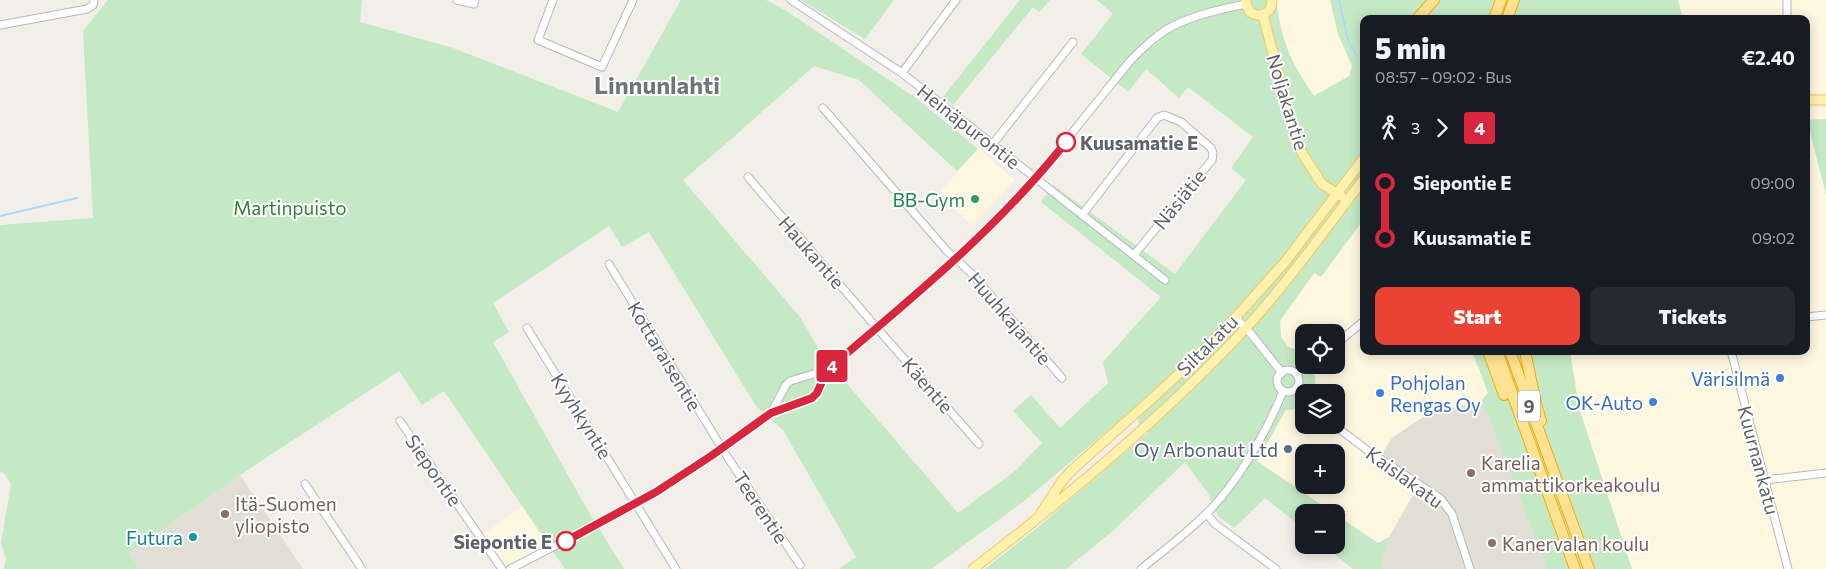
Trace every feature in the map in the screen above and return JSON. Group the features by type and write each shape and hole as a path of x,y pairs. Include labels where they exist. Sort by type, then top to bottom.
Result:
{"highway":[{"path":"1421,15 1434,0"},
{"path":"1495,15 1501,0"},
{"path":"1508,15 1514,0"},
{"path":"1489,355 1508,405 1520,419"},
{"name":"9","path":"1498,355 1575,569"},
{"name":"9","path":"1511,355 1548,461 1589,569"},
{"path":"1526,355 1536,404 1550,445 1548,461"}],"main road":[{"path":"1246,2 1250,12 1254,15 1263,15 1270,10 1272,0"},
{"name":"Noljakantie","path":"1263,15 1296,142 1322,184 1348,201"},
{"path":"1810,100 1826,100"},
{"name":"Siltakatu","path":"1037,520 1062,481 1072,470 1156,396 1235,317 1285,262 1360,163"},
{"name":"Siltakatu","path":"973,569 1037,520 1101,467 1155,418 1246,328 1302,262 1360,184"}],"street":[{"path":"0,25 87,9 93,5 94,0"},
{"path":"458,0 474,4 475,0"},
{"path":"552,0 538,40 602,67 633,0"},
{"name":"Heinäpurontie","path":"791,0 902,73 1165,280"},
{"path":"902,73 956,0"},
{"path":"1787,0 1787,15"},
{"path":"771,413 786,384 790,381 827,370 955,259 1036,178 1130,61 1153,39 1174,25 1246,2"},
{"path":"992,145 1073,42"},
{"name":"Huuhkajantie","path":"824,108 935,237 971,273 1062,378"},
{"name":"Näsiätie","path":"1082,215 1157,118 1164,115 1181,122 1211,148 1213,153 1212,160 1134,255"},
{"name":"Haukantie","path":"748,177 876,327"},
{"name":"Kottaraisentie","path":"609,264 722,449"},
{"path":"1810,317 1826,315"},
{"path":"1235,317 1282,373"},
{"path":"1345,337 1360,324"},
{"name":"Käentie","path":"876,327 980,444"},
{"name":"Kyyhkyntie","path":"528,328 676,569"},
{"name":"Kuurnankatu","path":"1732,355 1788,569"},
{"path":"510,569 636,504 722,449 771,413 812,398 817,393 827,370"},
{"path":"1295,374 1288,370 1282,373 1278,379 1278,384 1283,391 1290,392 1295,390"},
{"path":"1296,374 1299,380 1298,384"},
{"path":"1141,569 1206,514 1242,468 1283,391"},
{"name":"Siepontie","path":"400,421 502,569"},
{"name":"Kaislakatu","path":"1345,433 1447,505 1452,514 1470,569"},
{"name":"Teerentie","path":"722,449 800,565"},
{"path":"1764,480 1826,473"},
{"path":"305,484 362,569"},
{"path":"1206,514 1215,524 1276,569"}],"shaded area":[{"path":"1276,0 1330,0 1338,34 1352,66 1350,76 1314,96 1294,67 1285,45 1279,24"},
{"path":"1678,0 1826,0 1826,94 1810,93 1810,15 1682,15"},
{"path":"1826,108 1826,119 1810,120 1810,109"},
{"path":"1810,132 1826,194 1826,569 1632,569 1579,408 1571,355 1810,355"},
{"path":"978,149 1015,180 972,226 938,194"},
{"path":"1360,224 1360,355 1474,355 1488,393 1482,400 1423,417 1419,484 1389,537 1378,543 1345,521 1345,504 1320,504 1306,494 1345,494 1345,444 1295,444 1295,487 1257,461 1286,410 1295,409 1295,434 1345,434 1345,384 1314,384 1311,374 1345,374 1345,324 1295,324 1295,349 1288,347 1281,336 1280,321 1314,273 1321,277"},
{"path":"1482,400 1547,569 1383,569 1382,559 1389,537 1419,485 1379,458 1392,438 1423,417"},
{"name":"Itä-Suomen yliopisto","path":"240,475 303,569 139,569 129,553"},
{"path":"523,506 552,549 510,569 502,569 480,536"}],"green space":[{"name":"Martinpuisto","path":"108,0 362,0 360,22 453,48 618,112 681,0 766,0 785,10 916,98 978,149 957,171 859,80 814,66 683,180 800,317 823,356 958,513 1015,471 1042,443 1013,411 1031,395 1060,428 1108,383 1103,362 1161,297 1041,202 1053,185 1175,274 1246,180 1231,168 1253,137 1188,87 1179,98 1146,69 1128,92 1081,54 1113,14 1097,0 1276,0 1281,28 1288,51 1314,96 1349,76 1352,66 1338,34 1330,0 1678,0 1682,15 1360,15 1360,224 1321,277 1314,273 1280,321 1281,336 1288,347 1295,349 1295,374 1313,374 1315,382 1314,384 1295,384 1295,409 1286,410 1257,461 1295,487 1295,494 1306,494 1320,504 1295,504 1295,522 1265,498 1234,528 1218,516 1208,493 1185,462 1114,530 1066,569 985,569 1039,526 1148,433 1139,429 1138,405 1023,502 931,569 839,569 856,557 783,430 756,406 649,232 622,247 609,226 493,303 509,332 493,342 588,511 624,569 565,569 444,391 422,405 399,371 240,475 129,553 139,569 4,569 6,559 1,543 11,484 4,473 0,472 0,225 93,218 83,31"},
{"path":"801,0 894,0 865,39"},
{"path":"1020,0 1050,0 1039,12 1033,7 953,105 943,97"},
{"path":"1826,119 1826,194 1810,132 1810,120"},
{"path":"1474,355 1571,355 1579,408 1632,569 1547,569 1482,400 1488,393"},
{"path":"1345,521 1378,543 1389,537 1382,559 1383,569 1353,569 1334,554 1345,554"}],"waterway":[{"path":"1339,0 1348,40 1356,55"},
{"path":"0,216 77,198"}],"bus line":[{"name":"4","path":"566,541 656,492 739,437 771,413 812,398 817,393 827,370 946,268 1026,190 1066,142"}],"place":[{"name":"Kuusamatie E","path":"1066,142"},
{"name":"BB-Gym","path":"975,199"},
{"name":"Värisilmä","path":"1780,378"},
{"name":"Pohjolan Rengas Oy","path":"1380,393"},
{"name":"OK-Auto","path":"1653,402"},
{"name":"Oy Arbonaut Ltd","path":"1288,449"},
{"name":"Karelia ammattikorkeakoulu","path":"1471,473"},
{"name":"Itä-Suomen yliopisto","path":"225,514"},
{"name":"Futura","path":"193,537"},
{"name":"Siepontie E","path":"566,541"},
{"name":"Kanervalan koulu","path":"1492,543"}],"district":[{"name":"Linnunlahti","path":"657,84"}]}
